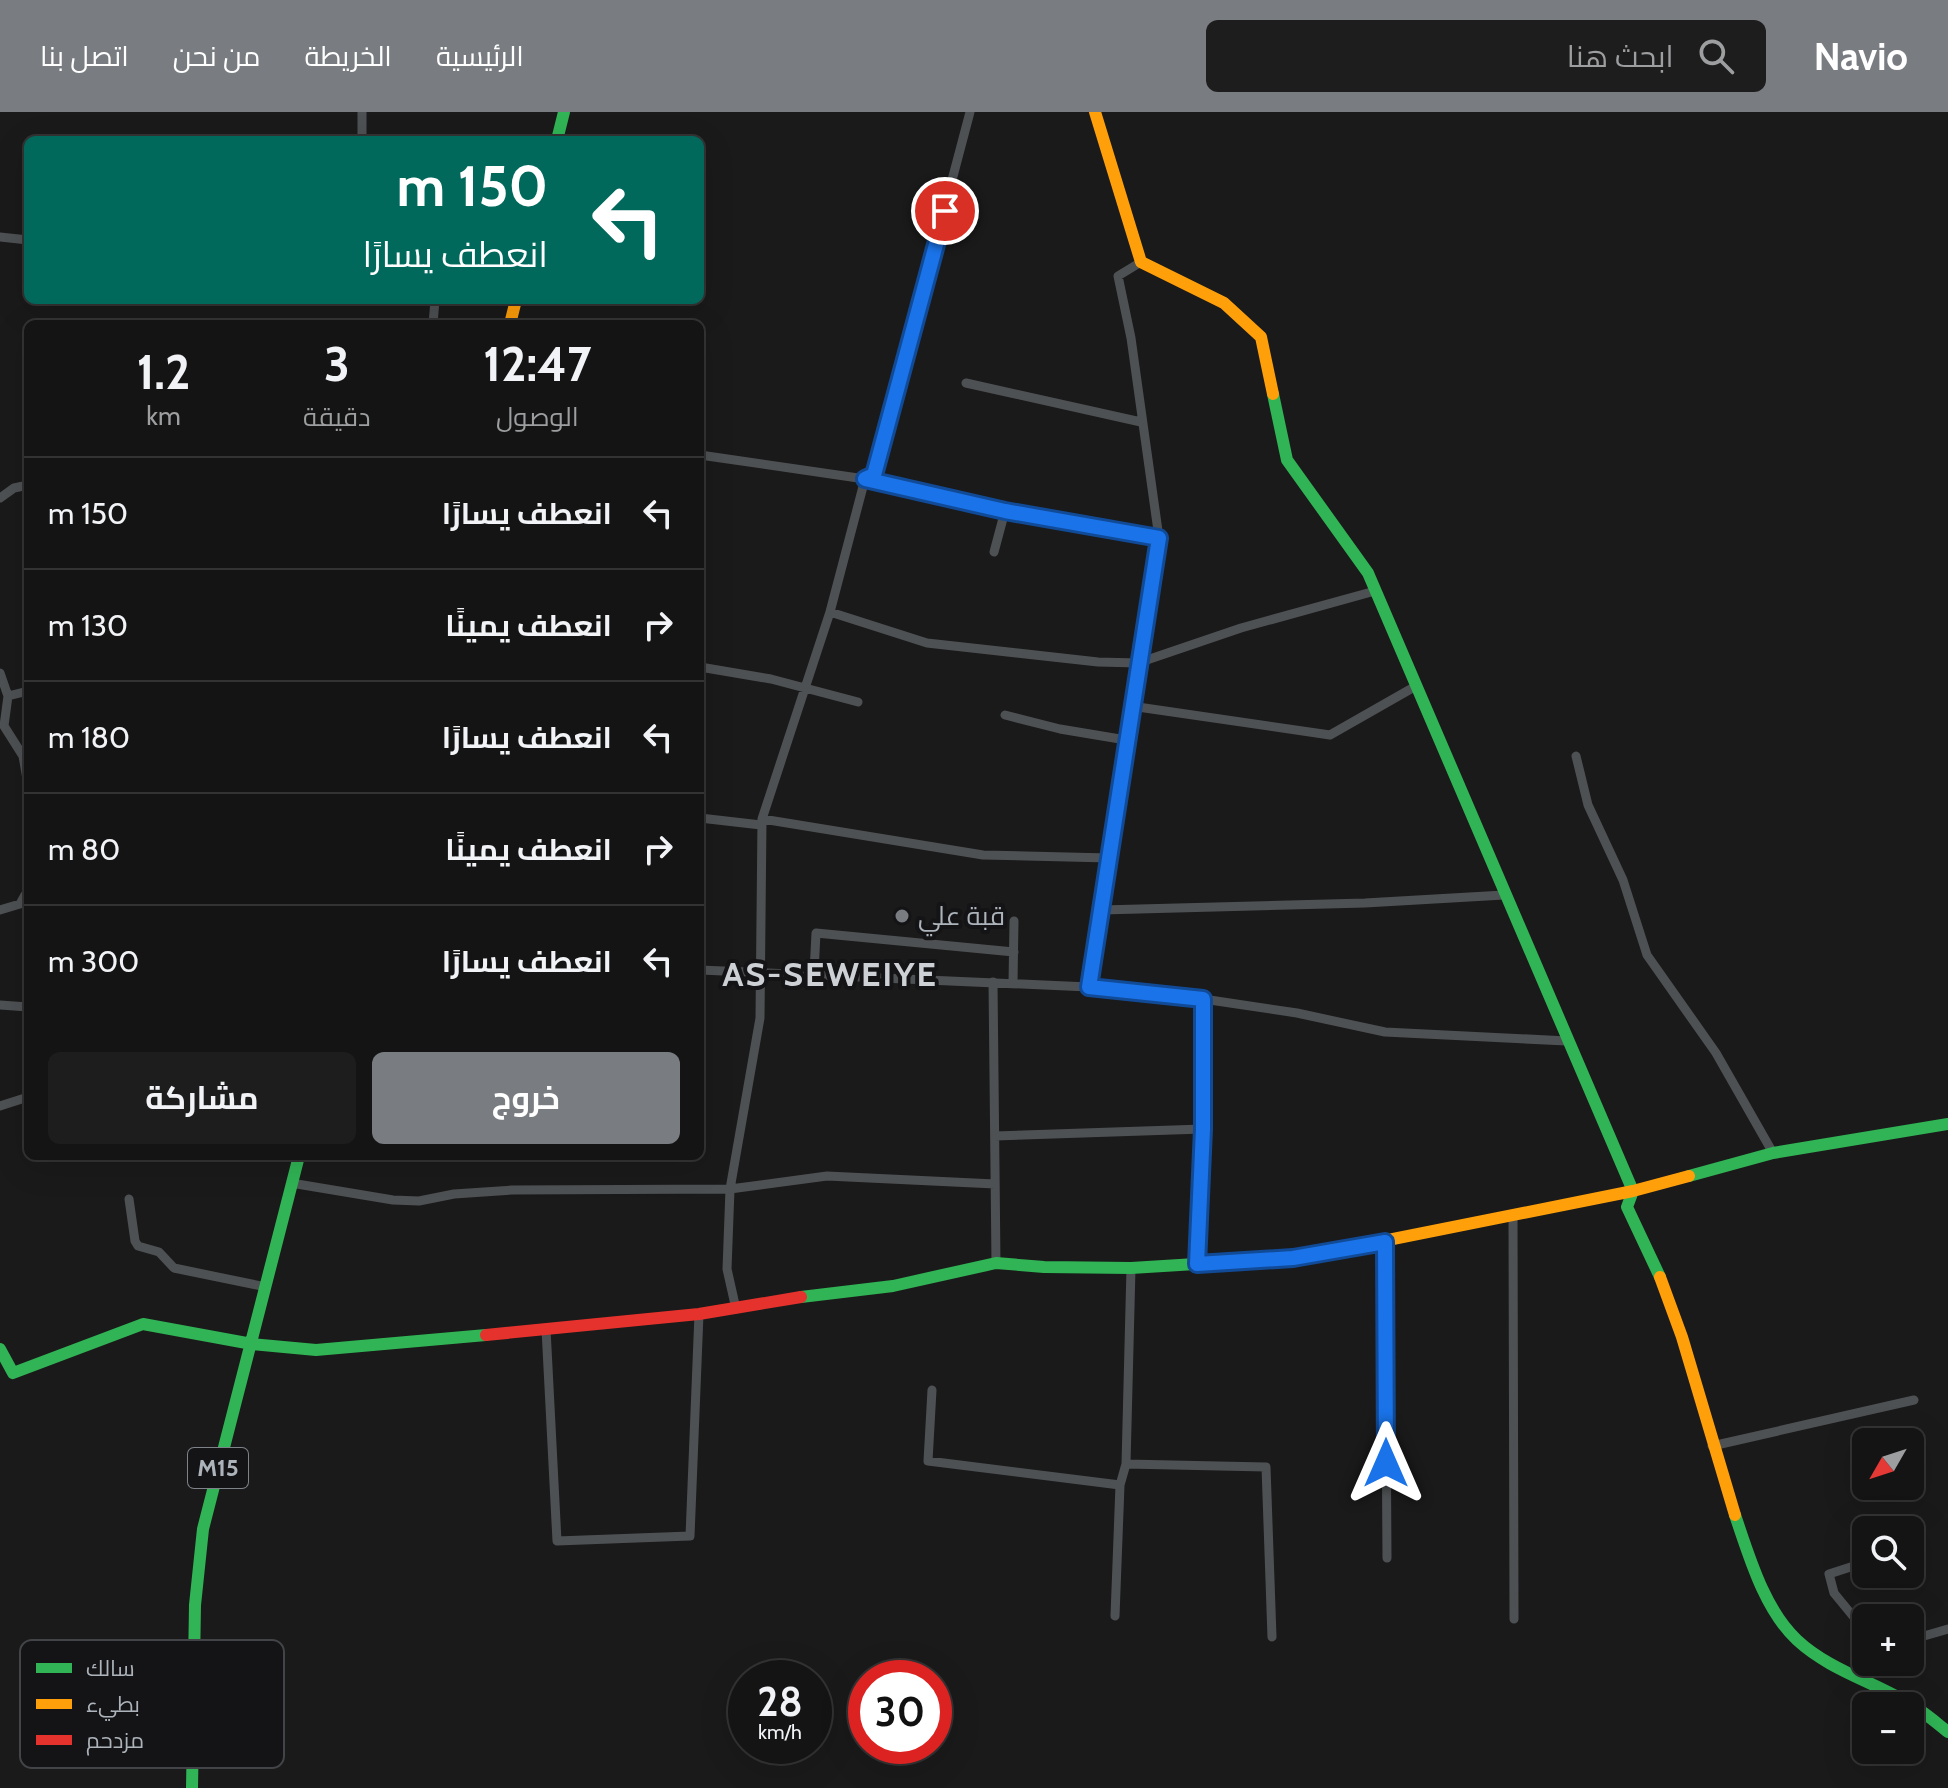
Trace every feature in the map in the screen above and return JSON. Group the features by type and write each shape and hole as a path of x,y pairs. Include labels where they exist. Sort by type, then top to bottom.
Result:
{"main road":[{"path":"558,136 564,112"},
{"path":"1095,112 1141,262 1224,303 1261,337 1287,460 1368,573 1633,1191 1627,1207 1643,1234 1670,1303 1741,1535 1774,1613 1797,1640 1829,1663 1907,1701 1948,1732"},
{"path":"0,1349 13,1373 143,1324 252,1344 316,1350 699,1314 792,1298 893,1286 996,1263 1131,1268 1293,1258 1633,1191 1773,1153 1948,1124"},
{"name":"M15","path":"194,1640 199,1554 208,1504 298,1160"},
{"name":"M15","path":"192,1768 192,1788"}],"street":[{"path":"362,112 362,136"},
{"path":"865,479 874,475 970,112"},
{"path":"0,237 24,240"},
{"path":"1089,987 1159,538 1131,338 1118,276 1141,262"},
{"path":"966,383 1141,422"},
{"path":"704,456 865,479 1005,511 1159,538"},
{"path":"736,1309 727,1269 730,1189 760,1018 761,822 830,612 865,479"},
{"path":"0,498 14,488 24,486"},
{"path":"994,552 1005,511"},
{"path":"830,612 927,643 1098,662 1138,663 1241,628 1375,591"},
{"path":"704,668 771,679 858,702"},
{"path":"0,673 8,696 4,726 24,762"},
{"path":"1131,706 1330,735 1416,686"},
{"path":"8,696 24,692"},
{"path":"1005,715 1060,729 1126,740"},
{"path":"1576,756 1588,805 1623,880 1647,955 1716,1053 1773,1153"},
{"path":"704,818 761,822 983,855 1109,858"},
{"path":"1101,910 1365,903 1504,895"},
{"path":"0,910 20,904 24,897"},
{"path":"1013,983 1014,921"},
{"path":"814,973 816,933 1014,952"},
{"path":"704,970 1089,987 1297,1013 1385,1032 1567,1041"},
{"path":"993,982 996,1263"},
{"path":"1197,1264 1203,1129 1203,999"},
{"path":"0,1005 24,1007"},
{"path":"0,1106 24,1098"},
{"path":"995,1136 1203,1129"},
{"path":"291,1183 393,1200 419,1201 454,1194 512,1190 730,1189 827,1176 995,1184"},
{"path":"129,1199 138,1246 159,1252 174,1268 266,1287"},
{"path":"1513,1214 1514,1619"},
{"path":"1385,1242 1387,1558"},
{"path":"1115,1616 1120,1485 1126,1464 1131,1268"},
{"path":"546,1329 557,1541 690,1536 699,1314"},
{"path":"932,1390 928,1461 1120,1485"},
{"path":"1712,1446 1914,1400"},
{"path":"1126,1464 1266,1467 1272,1637"},
{"path":"1852,1567 1829,1574 1834,1593 1852,1615"},
{"path":"1924,1636 1948,1629"},
{"path":"1864,1680 1866,1676"}],"traffic: fast":[{"path":"558,136 564,112"},
{"path":"1273,394 1287,460 1368,573 1633,1191 1627,1207 1660,1277"},
{"path":"1689,1176 1773,1153 1948,1124"},
{"path":"194,1640 203,1529 298,1160"},
{"path":"801,1297 893,1286 996,1263 1131,1268 1293,1258 1328,1252"},
{"path":"0,1349 13,1373 143,1324 252,1344 316,1350 486,1335"},
{"path":"1735,1515 1767,1598 1797,1640 1834,1666 1915,1707 1948,1732"},
{"path":"192,1768 192,1788"}],"traffic: slow":[{"path":"1095,112 1141,262 1224,303 1261,337 1273,394"},
{"path":"511,320 515,304"},
{"path":"1328,1252 1633,1191 1689,1176"},
{"path":"1660,1277 1682,1337 1735,1515"}],"traffic: jam":[{"path":"486,1335 699,1314 801,1297"}],"place":[{"name":"قبة علي","path":"902,916"}],"district":[{"name":"AS-SEWEIYE","path":"830,974"}],"route":[{"path":"945,211 874,475 865,479 1005,511 1159,538 1089,987 1203,999 1203,1129 1197,1264 1293,1258 1385,1242 1386,1463"}]}
